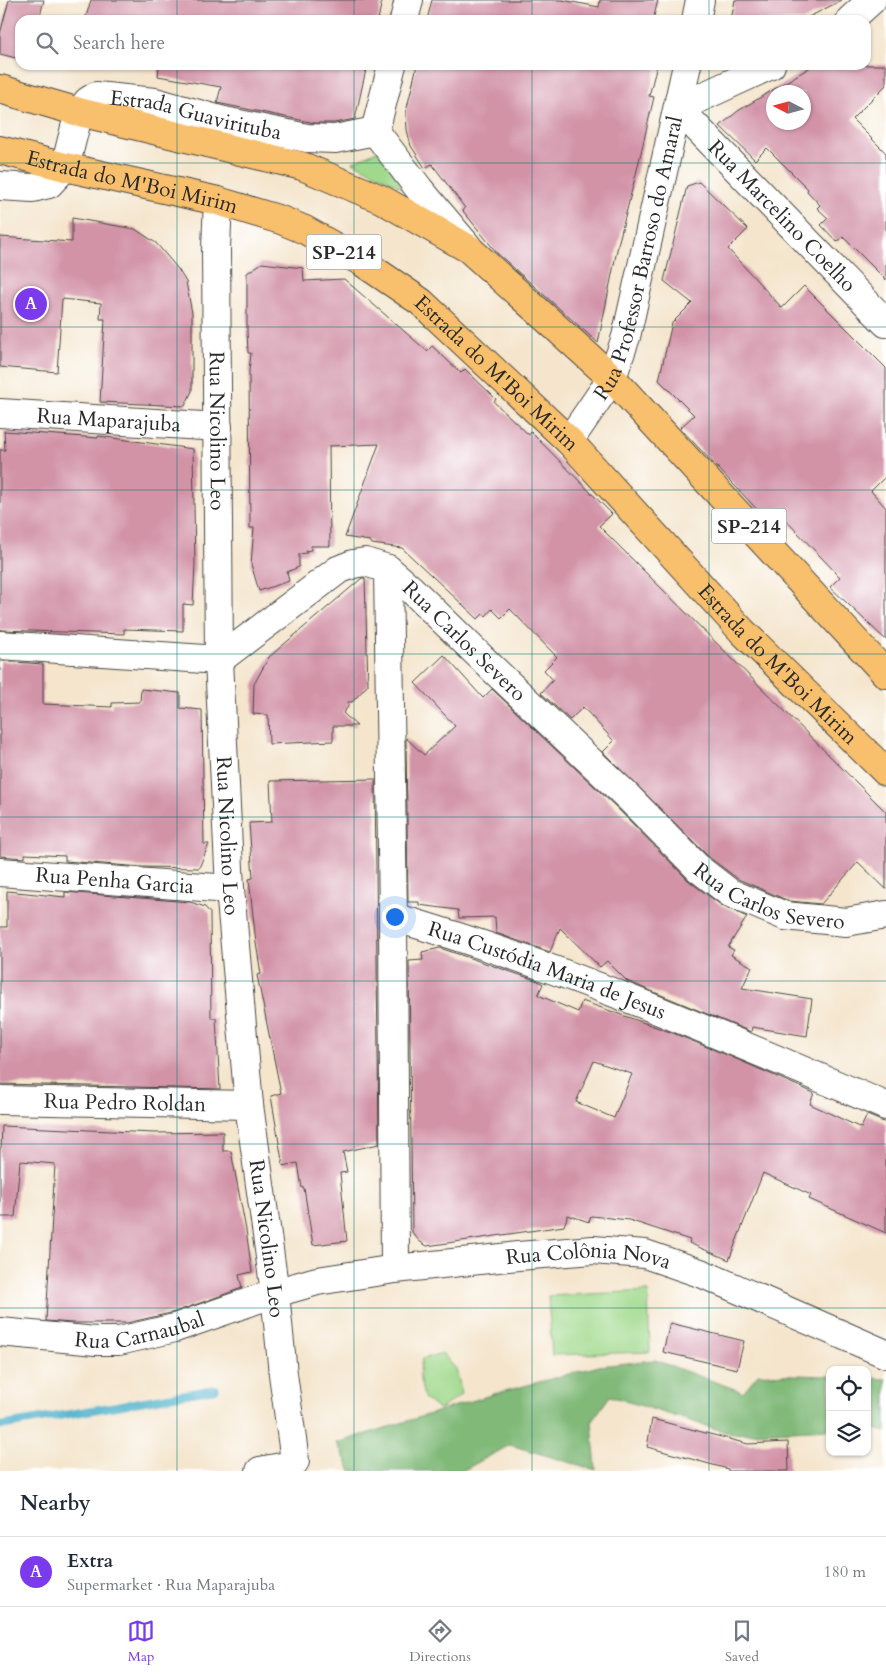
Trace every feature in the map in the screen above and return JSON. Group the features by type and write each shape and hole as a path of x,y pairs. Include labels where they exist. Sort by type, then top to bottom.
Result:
{"main road":[{"name":"SP-214","path":"0,89 80,112 302,166 380,199 469,248 612,378 886,674"},
{"name":"Estrada do M'Boi Mirim","path":"0,150 65,167 218,201 281,220 305,230 362,262 421,302 568,441 742,631 886,772"}],"street":[{"path":"405,15 409,0"},
{"path":"697,15 700,0"},
{"path":"856,15 872,0"},
{"path":"391,70 375,131 420,190 469,248"},
{"name":"Rua Professor Barroso do Amaral","path":"568,441 612,378 626,337 686,70"},
{"path":"678,108 760,70"},
{"name":"Estrada Guavirituba","path":"65,167 80,112 91,98 102,96 155,102 224,121 307,138 335,139 375,131"},
{"name":"Rua Marcelino Coelho","path":"678,108 886,323"},
{"path":"0,186 33,188 49,184 65,167"},
{"name":"Rua Nicolino Leo","path":"218,201 216,248 219,660 230,889 249,1105 276,1293 283,1374 295,1460 292,1465 260,1471"},
{"name":"Rua Maparajuba","path":"0,413 218,427"},
{"name":"Rua Carlos Severo","path":"219,660 338,570 365,562 388,569 628,797 699,869 730,893 785,916 846,922 886,916"},
{"path":"388,569 393,917"},
{"path":"0,645 219,660"},
{"name":"Rua Penha Garcia","path":"0,872 230,889"},
{"name":"Rua Custódia Maria de Jesus","path":"396,1269 393,917 454,934 569,975 747,1046 886,1106"},
{"name":"Rua Pedro Roldan","path":"0,1100 249,1105"},
{"name":"Rua Colônia Nova","path":"276,1293 317,1281 396,1269 518,1256 593,1250 646,1254 703,1274 886,1354"},
{"name":"Rua Carnaubal","path":"0,1332 96,1341 119,1341 175,1328 276,1293"}],"green space":[{"path":"379,150 403,188 353,162"},
{"path":"648,1291 650,1352 552,1355 548,1296"},
{"path":"442,1353 456,1369 462,1394 439,1410 424,1398 419,1375 422,1359"},
{"path":"655,1360 743,1392 758,1374 826,1376 826,1429 732,1434 610,1396 592,1421 596,1470 510,1445 462,1471 351,1471 337,1443 494,1394 599,1366"},
{"path":"871,1378 886,1379 886,1432 871,1428"}],"building":[{"path":"9,0 44,0 40,15 15,15 15,58 0,54 0,34"},
{"path":"91,0 382,0 379,15 86,15"},
{"path":"432,0 562,0 599,7 600,0 658,0 654,15 428,15"},
{"path":"735,0 842,0 813,15 732,15"},
{"path":"871,65 886,65 886,85 852,119 886,153 886,280 843,237 837,242 821,225 828,218 817,208 820,205 807,191 808,189 767,148 755,160 720,126 738,111 766,94 766,130 811,130 811,85 781,85 806,70 871,70"},
{"path":"159,70 366,70 355,119 334,123 315,123 217,103 221,87 158,76"},
{"path":"416,70 656,70 649,96 654,97 618,245 598,343 497,253 463,211 465,208 432,164 425,168 411,146 407,130 406,112"},
{"path":"699,182 748,229 728,249 782,308 804,286 886,368 886,476 871,491 886,508 886,640 830,587 840,577 778,512 768,521 680,428 694,415 659,380 672,323 692,303 664,281 687,186"},
{"path":"72,218 135,229 156,243 178,269 186,282 192,313 192,391 185,406 100,402 105,319 100,319 101,303 62,299 57,372 0,367 0,237 72,242"},
{"path":"262,263 303,268 304,281 344,279 427,351 432,346 461,373 465,369 496,399 494,402 529,435 531,432 612,514 599,526 886,812 886,889 858,862 821,904 789,901 738,879 709,857 603,752 614,741 583,707 570,720 541,693 553,680 544,670 557,657 510,609 501,618 492,609 486,616 483,614 478,619 402,548 372,544 370,541 345,537 379,444 329,446 330,546 311,546 311,550 306,551 307,553 299,554 299,567 287,572 289,581 259,591 251,564 254,528 250,528 249,371 251,353 248,353 247,273"},
{"path":"4,431 98,438 98,436 193,449 195,563 193,605 183,604 183,631 124,629 124,634 0,630 0,450 5,450"},
{"path":"362,578 365,578 368,685 352,702 348,702 348,707 343,713 357,726 333,726 333,741 269,744 268,715 253,714 254,684 269,657"},
{"path":"444,655 483,698 492,689 617,808 689,881 721,905 747,917 728,947 734,950 731,955 752,967 742,988 812,999 807,1036 752,1027 751,1032 627,981 607,961 600,967 560,928 550,952 496,933 495,917 459,918 458,910 419,905 419,902 408,902 406,738 424,755 455,726 415,683"},
{"path":"0,661 43,664 43,704 112,707 112,703 140,702 141,689 180,693 180,708 202,710 204,844 209,844 199,868 142,867 65,861 65,856 25,854 25,858 0,856"},
{"path":"375,779 379,1144 343,1152 347,1172 340,1173 347,1241 313,1245 298,1163 283,1166 271,1096 281,1093 257,975 261,974 249,879 253,878 249,823 272,822 270,781"},
{"path":"7,891 65,897 65,892 190,902 205,907 210,913 211,1018 216,1018 220,1089 0,1084 0,927 7,927"},
{"path":"440,948 538,981 543,984 538,995 578,1012 582,1001 673,1033 814,1093 810,1104 861,1128 867,1115 886,1123 886,1233 809,1199 811,1195 763,1173 729,1260 689,1243 690,1240 629,1220 591,1216 589,1222 568,1215 564,1226 427,1246 419,1241 412,1232 409,961 423,960 422,952","holes":["594,1061 632,1074 614,1118 576,1102"]},
{"path":"2,1126 154,1133 223,1132 223,1151 231,1151 252,1272 239,1275 242,1288 175,1312 127,1323 46,1321 55,1164 20,1161 15,1217 0,1217 0,1148"},
{"path":"670,1323 744,1341 737,1369 663,1352"},
{"path":"652,1419 748,1444 788,1442 789,1471 728,1471 728,1469 647,1447"}],"waterway":[{"path":"0,1426 215,1389"}],"place":[{"name":"Extra","path":"31,304"}]}
